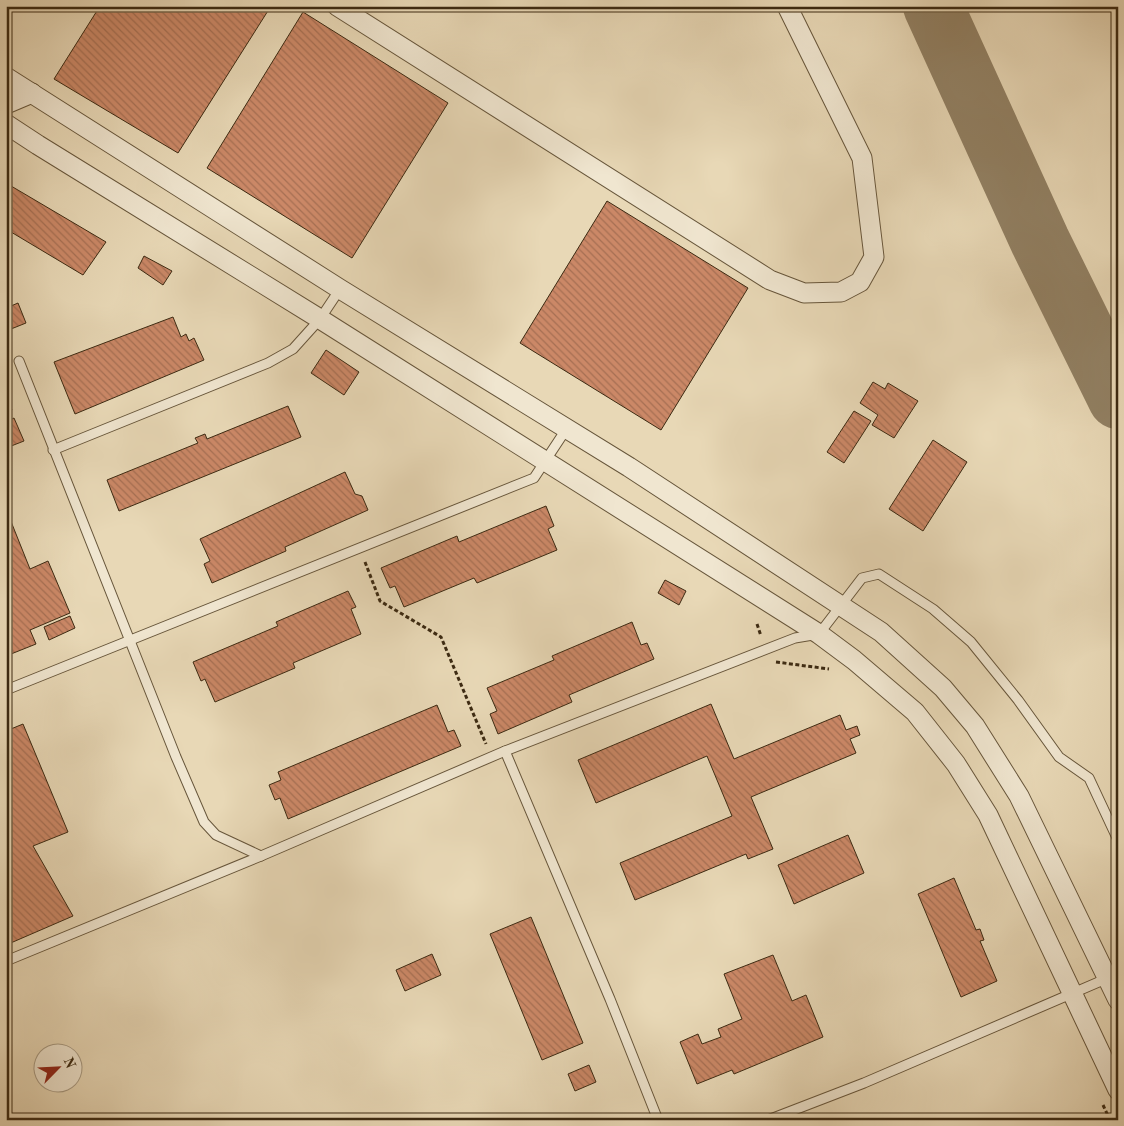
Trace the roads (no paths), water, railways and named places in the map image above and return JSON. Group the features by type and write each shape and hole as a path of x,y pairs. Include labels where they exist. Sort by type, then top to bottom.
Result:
{"street":[{"path":"336,6 770,280 804,293 841,292 860,282 874,257 862,158 787,6"},
{"path":"6,77 340,289 567,428 842,606 881,632 912,657 943,688 975,726 1019,796 1118,1000"},
{"path":"6,104 32,93"},
{"path":"6,124 320,319 819,634 854,660 915,712 956,764 988,815 1118,1090"}],"lane":[{"path":"53,450 268,363 293,349 320,319 340,289"},
{"path":"19,361 53,450 204,822 216,835 261,856"},
{"path":"6,690 534,478 567,428"},
{"path":"6,961 261,856 505,751 795,638 819,634 862,578 879,574 933,609 971,642 1018,700 1059,757 1089,778 1118,840"},
{"path":"505,751 610,999 658,1120"},
{"path":"768,1120 864,1083 1108,978"}]}
